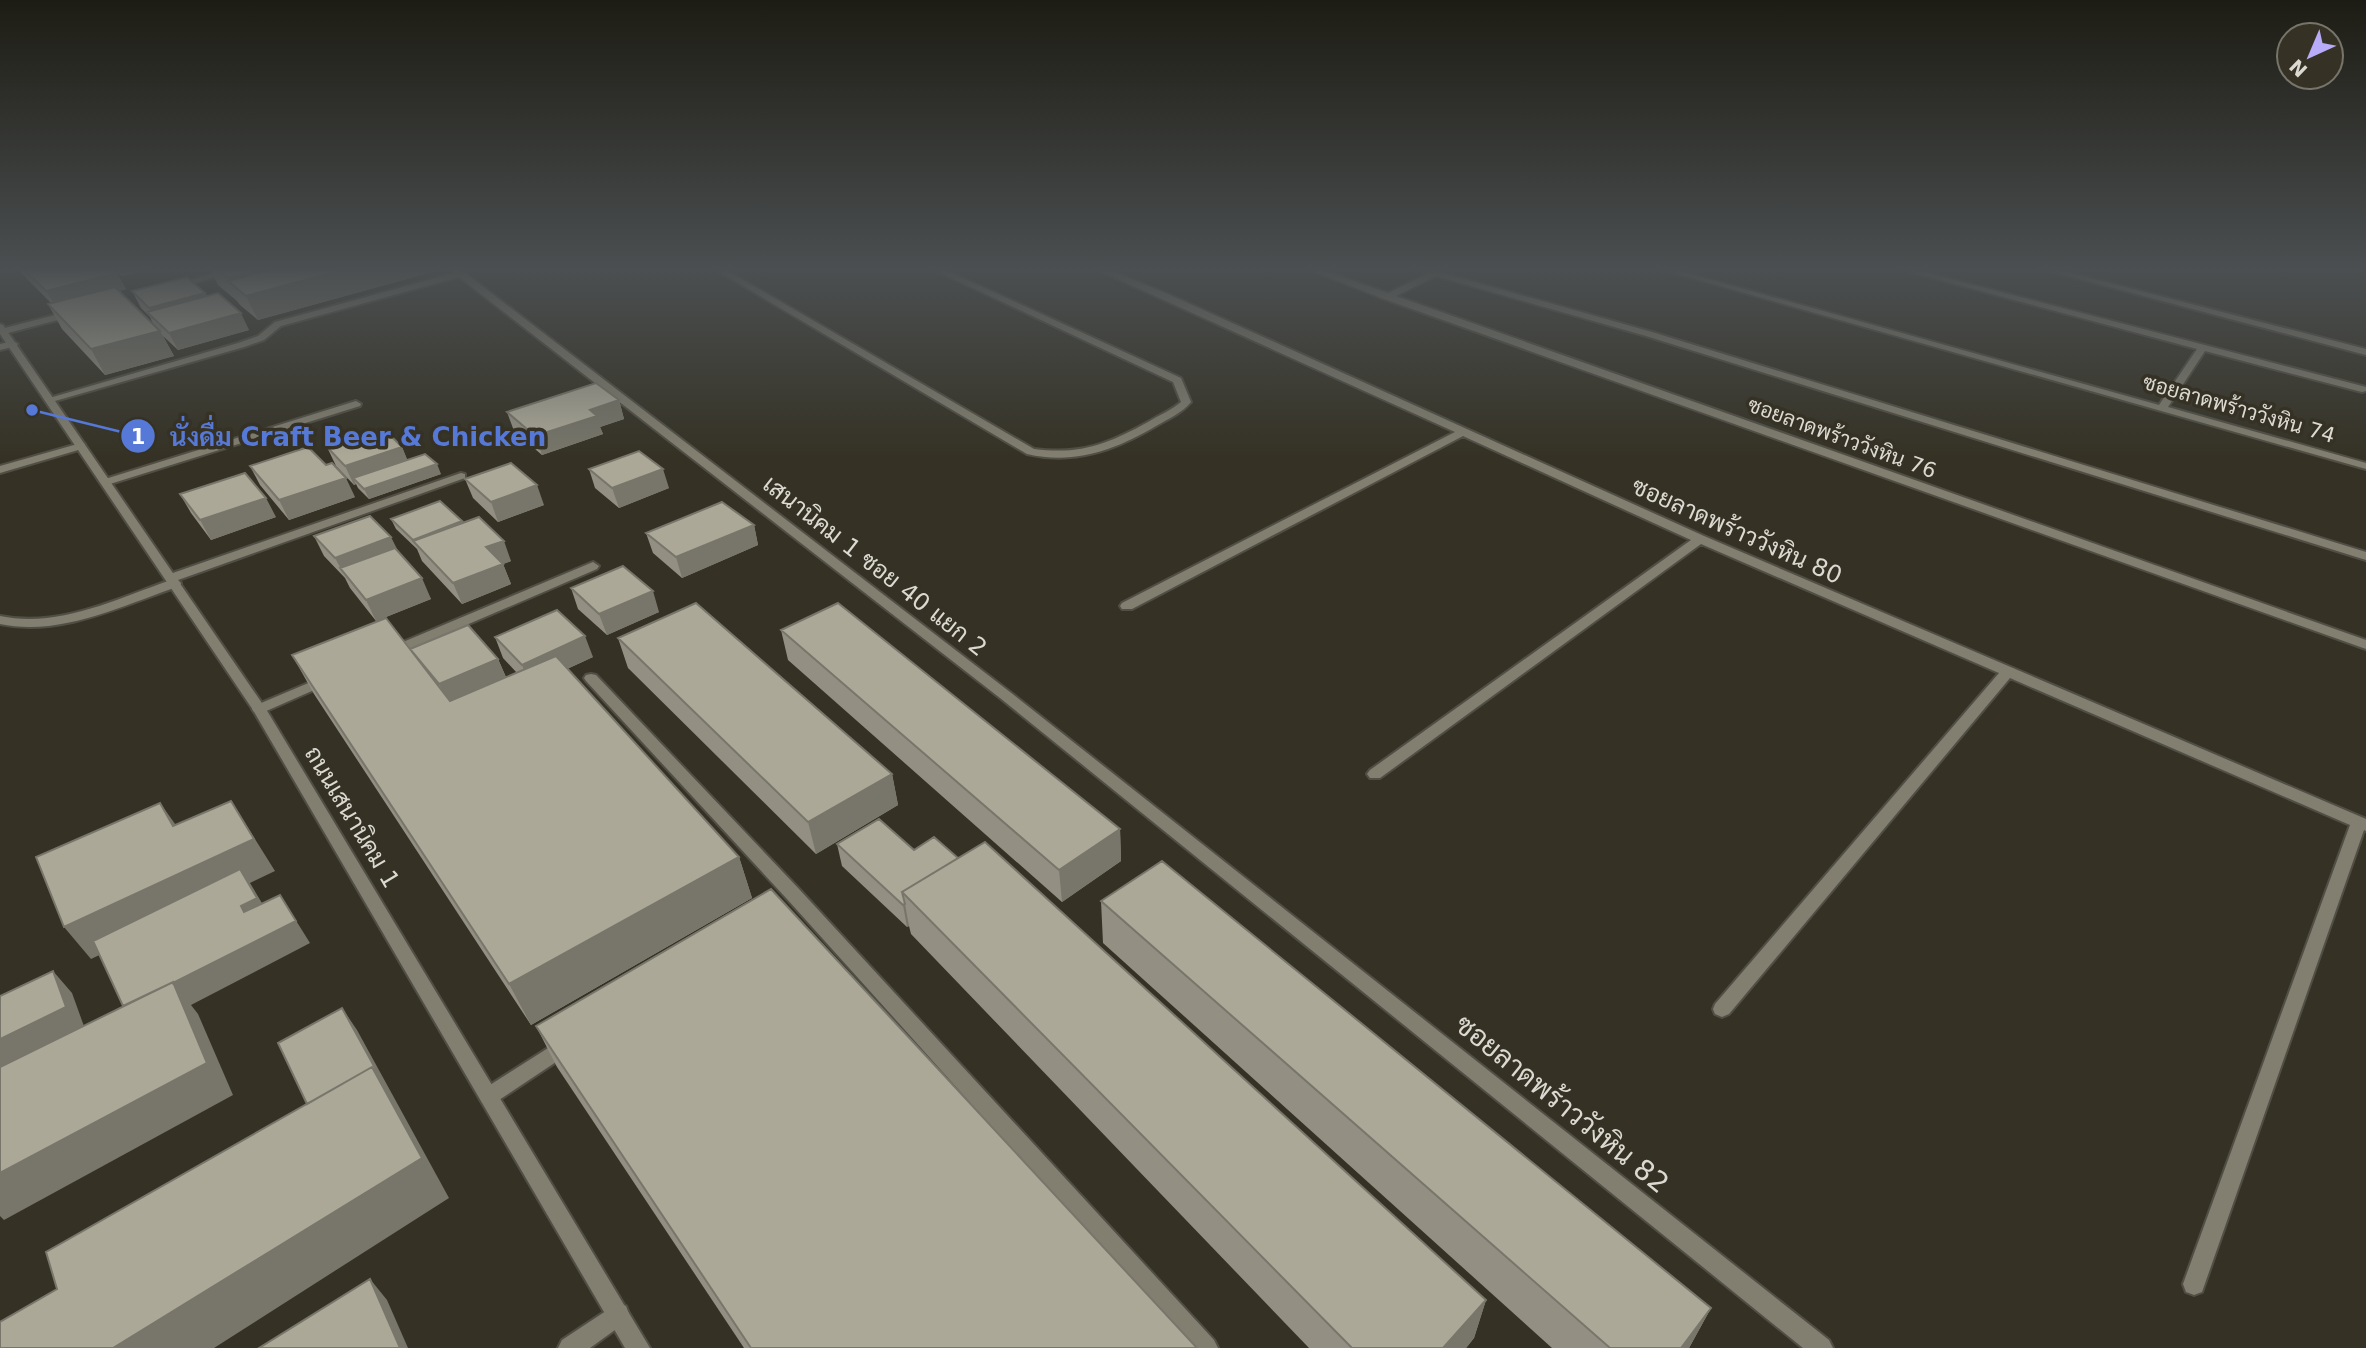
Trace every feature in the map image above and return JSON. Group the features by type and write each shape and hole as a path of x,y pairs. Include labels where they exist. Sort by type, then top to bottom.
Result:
{"street":[{"path":"4,337 25,330"},
{"path":"51,399 241,345 261,338 271,330"},
{"name":"เสนานิคม 1 ซอย 40 แยก 2","path":"533,330 1005,695 1268,905"},
{"path":"822,330 1031,452 1079,456 1100,451 1180,408 1186,402 1185,394 1177,380 1068,330"},
{"name":"ซอยลาดพร้าววังหิน 80","path":"1239,330 1700,538 2363,824"},
{"name":"ซอยลาดพร้าววังหิน 76","path":"1480,330 2366,645"},
{"name":"ซอยลาดพร้าววังหิน 76","path":"1633,330 2366,556"},
{"name":"ซอยลาดพร้าววังหิน 74","path":"1884,330 2366,466"},
{"path":"2144,330 2362,389"},
{"path":"2281,330 2366,352"},
{"name":"ถนนเสนานิคม 1","path":"4,337 51,399 259,709 638,1348"},
{"path":"2163,407 2204,345"},
{"path":"106,481 356,404"},
{"path":"1127,606 1462,432"},
{"path":"0,470 81,446"},
{"path":"0,620 15,626 47,625 461,476"},
{"path":"1375,774 1700,538"},
{"path":"375,659 593,566"},
{"path":"1721,1009 2008,671"},
{"path":"259,709 336,676"},
{"path":"591,678 788,898 1206,1348"},
{"path":"2194,1284 2363,824"},
{"name":"ซอยลาดพร้าววังหิน 82","path":"1268,905 1821,1348"},
{"path":"489,1096 579,1036"},
{"path":"570,1348 618,1314"}],"building":[{"path":"73,330 160,331 91,349"},
{"path":"596,383 619,400 590,410 597,416 535,436 507,412"},
{"path":"384,429 402,447 345,466 327,447"},
{"path":"308,447 326,465 332,463 346,478 279,500 250,466"},
{"path":"639,451 663,469 612,488 589,469"},
{"path":"425,454 437,464 364,489 353,478"},
{"path":"511,463 537,485 491,502 465,479"},
{"path":"245,473 266,498 200,520 180,494"},
{"path":"440,501 462,521 413,540 391,519"},
{"path":"722,502 754,525 676,557 646,533"},
{"path":"370,516 391,537 335,558 314,536"},
{"path":"479,517 504,541 486,547 503,564 453,583 413,541"},
{"path":"395,548 422,578 366,600 340,568"},
{"path":"623,566 653,591 599,614 571,588"},
{"path":"696,603 892,774 808,822 618,638"},
{"path":"838,603 1120,829 1059,870 781,630"},
{"path":"557,610 585,636 522,665 495,637"},
{"path":"386,618 450,701 556,656 739,857 509,984 292,655"},
{"path":"468,625 498,659 439,684 410,649"},
{"path":"231,801 254,839 64,927 36,857 160,803 173,826"},
{"path":"879,819 914,850 934,837 958,858 902,892 903,905 837,844"},
{"path":"985,842 1486,1300 1443,1348 1352,1348 902,892"},
{"path":"1162,861 1711,1308 1681,1348 1610,1348 1101,901"},
{"path":"240,869 257,898 241,906 244,912 280,895 296,921 123,1006 93,941"},
{"path":"771,889 1197,1348 751,1348 536,1026"},
{"path":"53,971 66,1007 0,1039 0,996"},
{"path":"173,982 207,1063 0,1173 0,1067"},
{"path":"342,1008 385,1086 372,1067 307,1104 278,1043"},
{"path":"372,1067 422,1158 113,1348 0,1348 0,1322 57,1289 46,1252"},
{"path":"370,1279 400,1348 259,1348"}],"place":[{"name":"นั่งดื่ม Craft Beer & Chicken","path":"32,410"}]}
